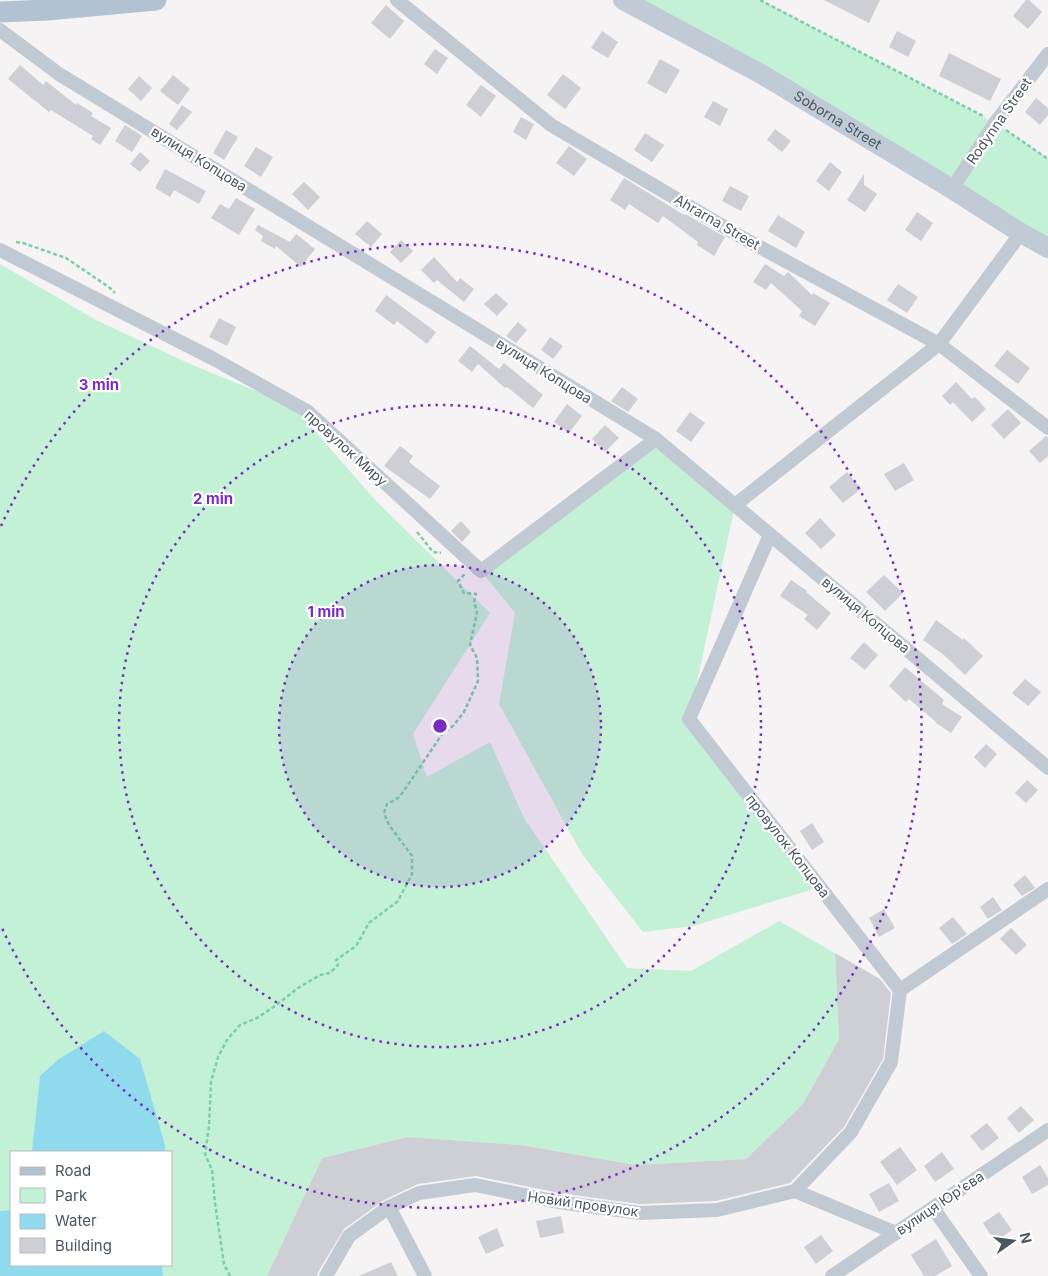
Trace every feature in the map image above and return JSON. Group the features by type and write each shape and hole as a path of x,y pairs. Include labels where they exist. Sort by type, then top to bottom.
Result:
{"main road":[{"path":"0,12 47,10 156,0"},
{"name":"Soborna Street","path":"623,0 763,75 1048,248"}],"street":[{"name":"Ahrarna Street","path":"397,0 551,125 743,238 939,344 1048,428"},
{"name":"вулиця Копцова","path":"0,30 59,74 656,439 1048,768"},
{"name":"Rodynna Street","path":"952,189 995,123 1048,54"},
{"path":"735,505 939,344 1021,233"},
{"name":"провулок Миру","path":"5,246 307,411 481,571 656,439"},
{"name":"провулок Копцова","path":"770,535 689,719 900,990"},
{"path":"896,1233 795,1191 851,1132 891,1062 900,990 1048,889"},
{"name":"вулиця Юр'єва","path":"832,1276 1048,1130"},
{"name":"Новий провулок","path":"326,1276 349,1236 388,1207 419,1193 474,1185 558,1202 640,1213 717,1210 795,1191"},
{"path":"388,1207 425,1276"},
{"path":"933,1208 981,1276"}],"path":[{"path":"760,0 995,123 1048,159"},
{"path":"5,246 24,243 66,258 110,288 119,297"},
{"path":"412,526 433,552 446,554"},
{"path":"230,1276 224,1264 212,1170 205,1154 209,1126 211,1082 218,1056 227,1040 240,1025 257,1018 298,988 320,975 330,973 338,965 336,960 356,946 369,923 398,901 408,882 412,874 412,856 389,825 384,813 387,804 398,798 403,792 443,732 452,726 464,712 478,681 477,658 470,645 477,612 474,602 476,594 464,593 458,581 466,573"}],"green space":[{"path":"623,0 760,0 995,123 1048,159 1048,248"},
{"path":"0,264 96,320 190,364 293,406 376,501 490,613 413,734 427,777 490,742 524,818 627,968 691,971 779,921 835,953 839,1039 803,1104 746,1159 636,1165 521,1145 407,1137 322,1158 267,1276 163,1276 162,1266 172,1266 172,1151 165,1151 165,1145 33,1147 32,1151 10,1151 10,1210 0,1211"},
{"path":"656,439 735,505 689,719 820,887 693,926 643,932 582,854 499,704 515,613 481,571"}],"water":[{"path":"104,1031 140,1059 165,1145 165,1151 32,1151 40,1076 59,1059"},
{"path":"10,1210 10,1266 162,1266 163,1276 0,1276 0,1211"}],"building":[{"path":"824,0 880,0 869,23"},
{"path":"1026,0 1029,0 1042,12 1028,29 1013,16"},
{"path":"386,5 404,21 390,39 371,23"},
{"path":"602,31 618,42 608,58 591,48"},
{"path":"897,31 916,41 908,57 889,47"},
{"path":"435,49 448,58 437,74 424,64"},
{"path":"949,53 1001,79 990,101 939,76"},
{"path":"660,59 680,70 666,94 647,83"},
{"path":"20,65 43,85 46,81 76,105 77,103 93,113 91,116 111,128 100,145 91,139 93,136 51,110 49,112 8,79"},
{"path":"563,74 581,88 565,109 547,95"},
{"path":"173,75 190,89 178,105 160,91"},
{"path":"139,76 152,88 141,101 128,89"},
{"path":"481,85 496,96 481,117 466,105"},
{"path":"1036,98 1048,108 1048,115 1040,125 1025,112"},
{"path":"713,101 728,109 720,126 704,117"},
{"path":"182,105 192,112 177,130 169,124"},
{"path":"521,117 534,124 526,140 513,132"},
{"path":"125,125 142,136 132,152 115,141"},
{"path":"775,129 791,141 782,152 767,140"},
{"path":"226,130 238,137 224,160 213,153"},
{"path":"645,133 664,145 652,162 634,150"},
{"path":"569,146 587,159 574,176 556,163"},
{"path":"256,147 273,157 261,177 244,166"},
{"path":"140,152 150,161 140,172 130,164"},
{"path":"830,162 842,172 829,191 816,181"},
{"path":"165,169 206,191 199,204 174,190 170,197 155,188"},
{"path":"864,174 864,185 877,194 865,212 847,200"},
{"path":"624,178 684,215 725,237 714,256 697,245 698,242 663,216 658,223 629,204 625,210 610,200"},
{"path":"304,182 320,197 308,210 292,194"},
{"path":"730,186 749,196 741,211 722,201"},
{"path":"236,198 255,209 239,235 211,218 220,204 229,209"},
{"path":"917,212 933,223 921,241 905,230"},
{"path":"778,215 805,232 796,248 768,231"},
{"path":"367,221 382,234 371,247 355,234"},
{"path":"258,225 290,242 296,234 315,249 301,267 276,246 275,249 261,241 263,236 255,230"},
{"path":"401,240 413,251 401,263 390,252"},
{"path":"434,257 457,282 460,278 474,289 464,302 437,280 434,283 421,270"},
{"path":"765,264 784,276 788,272 812,295 813,293 830,303 815,326 799,316 802,311 771,283 766,290 753,282"},
{"path":"898,284 918,297 907,313 887,300"},
{"path":"496,293 508,304 497,316 484,304"},
{"path":"386,295 436,332 427,344 397,321 394,325 375,311"},
{"path":"219,318 236,327 227,346 209,337"},
{"path":"518,322 527,330 516,343 506,336"},
{"path":"550,337 563,346 553,359 541,350"},
{"path":"470,346 499,369 504,363 543,395 533,408 507,387 505,388 478,364 472,372 458,361"},
{"path":"1007,350 1030,368 1018,384 994,366"},
{"path":"956,382 972,399 975,397 986,409 972,422 953,402 950,405 942,396"},
{"path":"622,387 638,399 628,412 611,401"},
{"path":"567,404 582,416 569,433 554,422"},
{"path":"1008,409 1021,423 1004,439 991,425"},
{"path":"690,412 705,423 691,442 676,431"},
{"path":"605,425 619,438 605,452 592,439"},
{"path":"1046,436 1048,437 1048,456 1040,463 1029,451"},
{"path":"400,446 413,456 409,462 440,486 430,499 384,466"},
{"path":"904,463 914,480 895,491 884,474"},
{"path":"847,472 861,489 843,503 829,487"},
{"path":"820,518 836,535 821,549 805,533"},
{"path":"461,521 471,532 462,542 451,531"},
{"path":"884,575 903,593 885,611 866,592"},
{"path":"791,580 807,591 831,613 817,630 804,619 808,615 780,596"},
{"path":"936,620 963,640 964,638 983,656 965,675 944,655 923,640"},
{"path":"864,642 878,655 865,670 850,658"},
{"path":"905,667 944,700 942,704 962,717 951,733 936,723 909,699 906,702 889,686"},
{"path":"1025,679 1041,692 1028,706 1012,693"},
{"path":"986,744 997,754 985,768 974,757"},
{"path":"1027,780 1038,790 1026,803 1015,793"},
{"path":"812,823 824,842 812,850 800,831"},
{"path":"1025,875 1035,888 1022,896 1013,885"},
{"path":"993,897 1002,910 988,919 980,907"},
{"path":"884,909 895,928 879,937 869,918"},
{"path":"953,917 967,934 952,944 939,928"},
{"path":"1011,928 1027,945 1016,955 1000,939"},
{"path":"835,953 880,979 891,993 883,1059 844,1127 790,1183 716,1201 640,1204 559,1193 476,1176 418,1184 384,1200 344,1229 317,1276 267,1276 322,1158 407,1137 521,1145 636,1165 746,1159 803,1104 839,1039"},
{"path":"1021,1106 1034,1120 1019,1133 1007,1118"},
{"path":"987,1123 999,1138 982,1151 970,1136"},
{"path":"900,1147 917,1170 897,1185 880,1162"},
{"path":"942,1152 954,1169 935,1182 924,1166"},
{"path":"1040,1165 1048,1178 1048,1185 1032,1194 1022,1177"},
{"path":"889,1183 899,1201 879,1212 869,1194"},
{"path":"999,1212 1012,1230 995,1242 983,1223"},
{"path":"561,1216 564,1233 540,1238 536,1221"},
{"path":"497,1228 504,1246 486,1254 478,1237"},
{"path":"821,1235 833,1251 816,1264 804,1247"},
{"path":"936,1239 952,1266 935,1276 924,1276 911,1255"},
{"path":"391,1262 398,1276 359,1276"}]}
